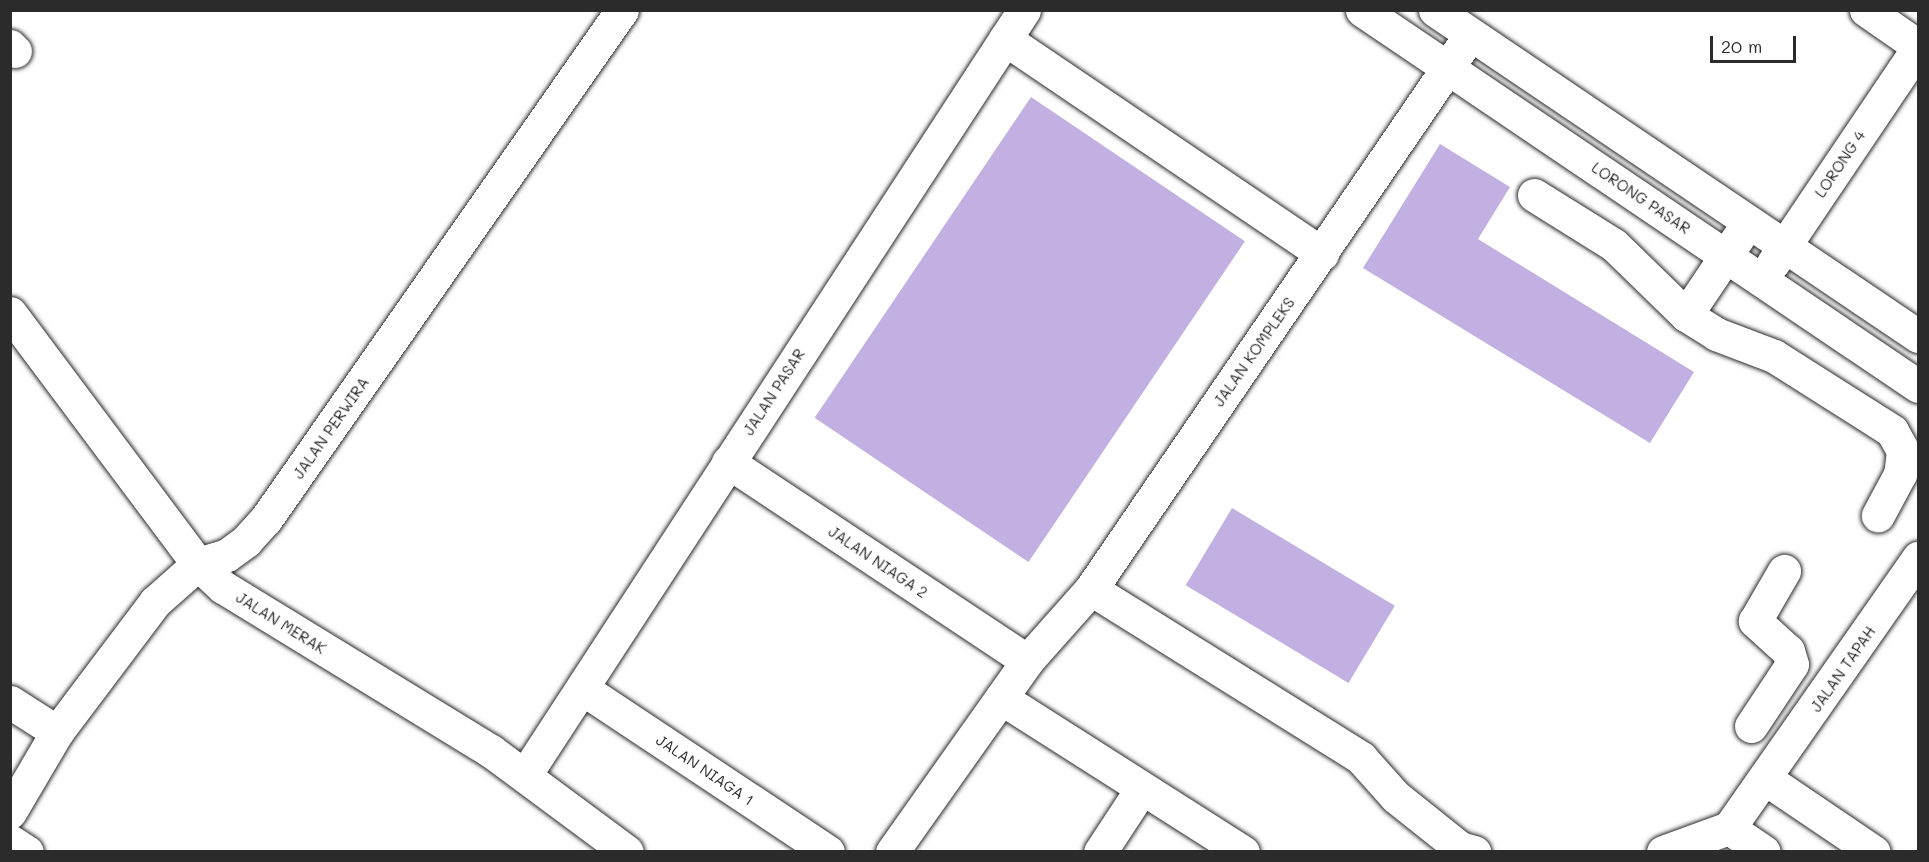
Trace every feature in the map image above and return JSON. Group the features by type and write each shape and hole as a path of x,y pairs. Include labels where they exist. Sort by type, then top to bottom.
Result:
{"street":[{"name":"JALAN PERWIRA","path":"10,812 57,732 155,603 198,564 227,555 266,519 621,10"},
{"name":"JALAN PASAR","path":"525,775 1024,10"},
{"name":"LORONG PASAR","path":"1362,10 1918,386"},
{"path":"1435,10 1918,336"},
{"path":"1866,10 1918,47"},
{"name":"JALAN KOMPLEKS","path":"1028,661 1091,589 1470,35"},
{"path":"1005,39 1322,254"},
{"name":"LORONG 4","path":"1762,279 1918,47"},
{"path":"1534,195 1614,245 1686,315 1716,334 1774,356 1892,431 1903,451 1900,474 1878,515"},
{"path":"1686,315 1748,222"},
{"name":"JALAN MERAK","path":"10,313 198,564 253,606 525,775 627,852"},
{"name":"JALAN NIAGA 2","path":"728,462 1028,661"},
{"name":"JALAN TAPAH","path":"1729,828 1814,711 1918,558"},
{"path":"1751,726 1780,686 1793,658 1755,621 1784,571"},
{"path":"1091,589 1361,758 1396,797 1460,848 1474,852"},
{"path":"892,852 1028,661"},
{"path":"1780,686 1814,711"},
{"name":"JALAN NIAGA 1","path":"583,689 828,852"},
{"path":"1001,698 1140,791 1243,852"},
{"path":"10,702 57,732"},
{"path":"1766,779 1874,852"},
{"path":"1100,852 1140,791"},
{"path":"1664,852 1729,828 1764,852"},
{"path":"10,841 27,852"}],"building":[{"path":"1031,97 1245,241 1028,562 815,418"},
{"path":"1440,144 1510,187 1478,239 1694,372 1650,443 1363,268"},
{"path":"1232,508 1395,606 1349,683 1186,585"}]}
